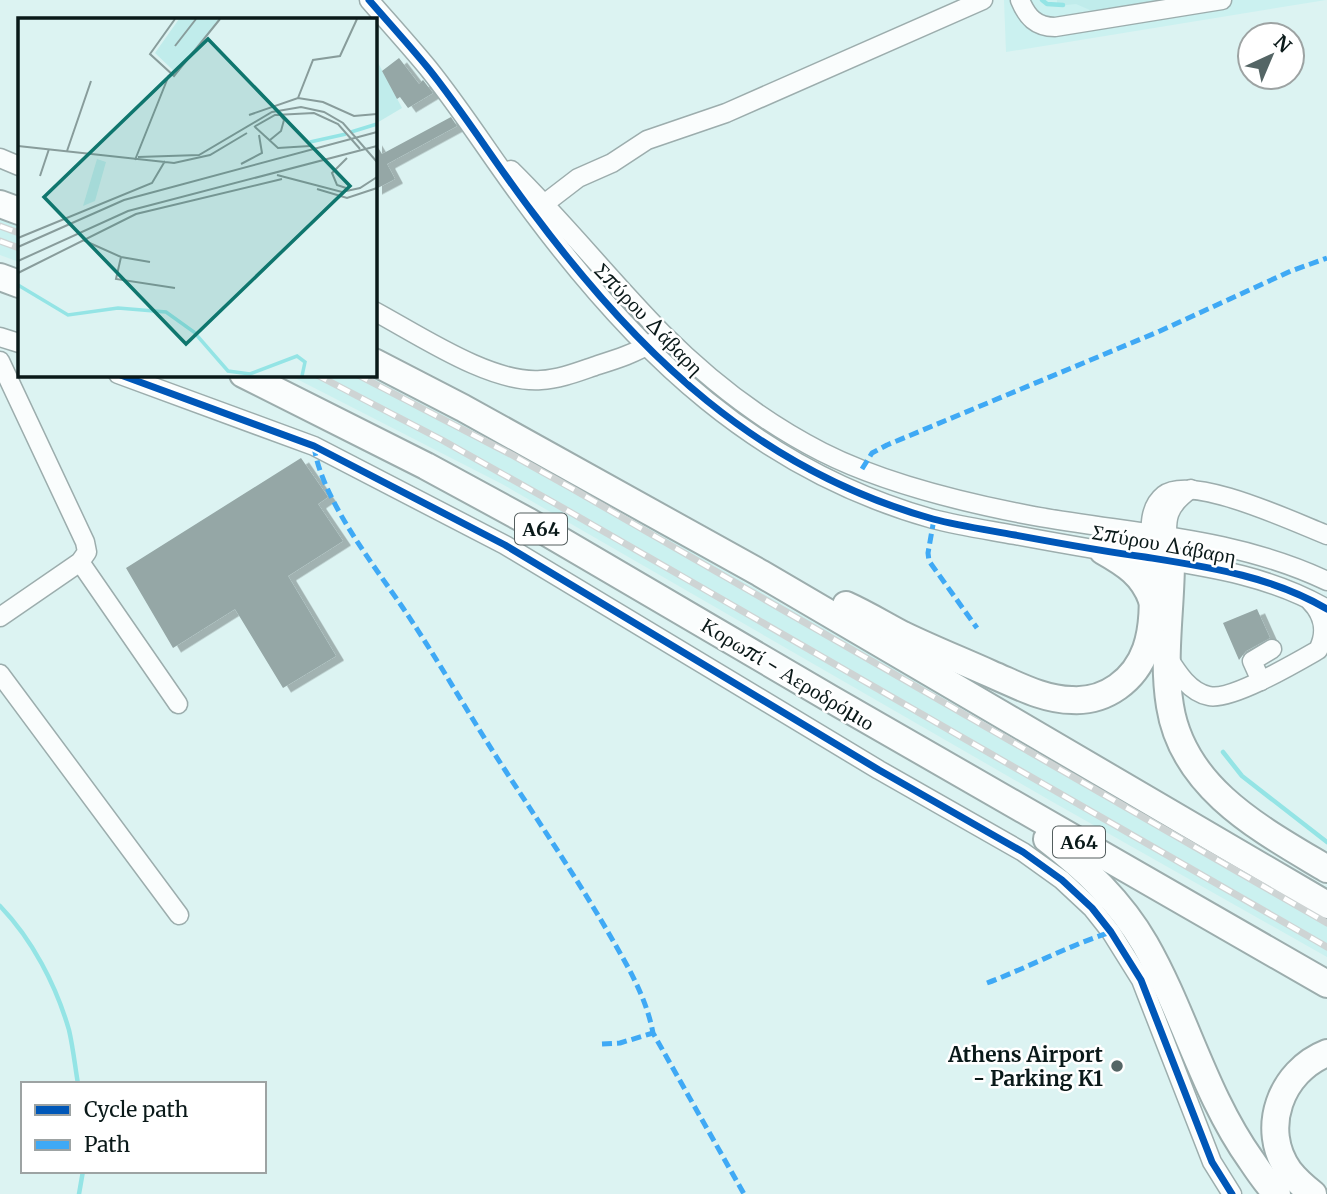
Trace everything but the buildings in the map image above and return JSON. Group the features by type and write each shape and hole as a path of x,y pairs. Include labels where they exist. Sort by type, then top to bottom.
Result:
{"highway":[{"path":"0,204 18,211"},
{"path":"0,277 18,284"},
{"path":"376,363 487,421 760,573 1327,905"},
{"name":"Κορωπί - Αεροδρόμιο","path":"247,376 414,460 529,522 1327,984"},
{"path":"760,573 813,590 929,647 1032,692 1074,701 1113,691 1127,680 1139,665 1149,636 1160,547"},
{"path":"1160,547 1169,705 1180,742 1191,762 1227,803 1258,828 1327,869"},
{"path":"1103,551 1138,575 1152,600"},
{"path":"831,699 1044,837 1103,887 1126,914 1145,944 1236,1139 1278,1194"},
{"path":"1313,1194 1289,1171 1280,1154 1275,1115 1290,1080 1303,1067 1327,1053"}],"street":[{"name":"Σπύρου Δάβαρη","path":"369,0 428,68 538,208 600,298 645,347 685,384 757,439 869,498 934,519 1103,551 1160,547 1265,557 1302,569 1327,581"},
{"path":"538,208 578,178 612,163 647,140 726,113 983,0"},
{"path":"1020,0 1032,20 1043,26 1055,27 1222,0"},
{"path":"0,158 18,166"},
{"name":"Σπύρου Δάβαρη","path":"538,208 663,334 742,402 822,452 862,470 934,492 1160,547 1302,594 1327,609"},
{"path":"376,312 458,357 508,378 541,380 568,376 645,347 663,334"},
{"path":"0,337 18,343"},
{"path":"0,361 85,542 87,552 80,562 0,617"},
{"path":"123,376 314,446 505,545 879,770 1023,852 1062,880 1092,908 1111,932 1141,980 1212,1162 1232,1194"},
{"path":"1160,547 1152,512 1156,503 1166,493 1191,489 1243,502 1327,535"},
{"path":"80,562 178,704"},
{"path":"1167,656 1178,675 1210,697 1230,694 1261,681 1318,650 1324,641 1320,611 1302,594"},
{"path":"1261,681 1252,661 1272,649"},
{"path":"0,674 179,915"}],"shaded area":[{"path":"1004,0 1326,0 1006,52"},
{"path":"1057,0 1190,0 1099,14 1076,4 1057,6"},
{"path":"376,59 402,108 376,123"},
{"path":"0,220 18,227 18,262 0,255"},
{"path":"291,376 368,376 495,441 590,494 1327,917 1327,957 1051,801 502,484"}],"waterway":[{"path":"1042,0 1047,4 1063,5"},
{"path":"1223,752 1242,776 1327,842"},
{"path":"0,906 32,948 57,996 69,1030 78,1082"},
{"path":"79,1194 83,1173"}],"railway":[{"path":"0,226 18,233"},
{"path":"0,241 18,248"},
{"path":"319,376 442,440 556,504 1327,947"},
{"path":"360,376 571,488 1327,923"}],"marked path":[{"path":"862,469 872,453 887,445 1160,331 1291,271 1327,258"},
{"path":"314,446 319,466 337,509 416,628 615,944 641,993 653,1033 744,1194"},
{"path":"934,519 929,561 977,628"},
{"path":"987,983 1111,932"},
{"path":"602,1044 620,1043 653,1033"}],"cycle path":[{"path":"369,0 428,68 533,213 573,265 616,314 660,359 707,401 757,438 812,470 870,498 933,519 1239,574 1284,588 1327,609"},
{"path":"123,376 314,446 505,545 879,770 1023,852 1062,880 1092,908 1111,932 1141,980 1212,1162 1232,1194"}],"place":[{"name":"Athens Airport - Parking K1","path":"1117,1066"}]}
